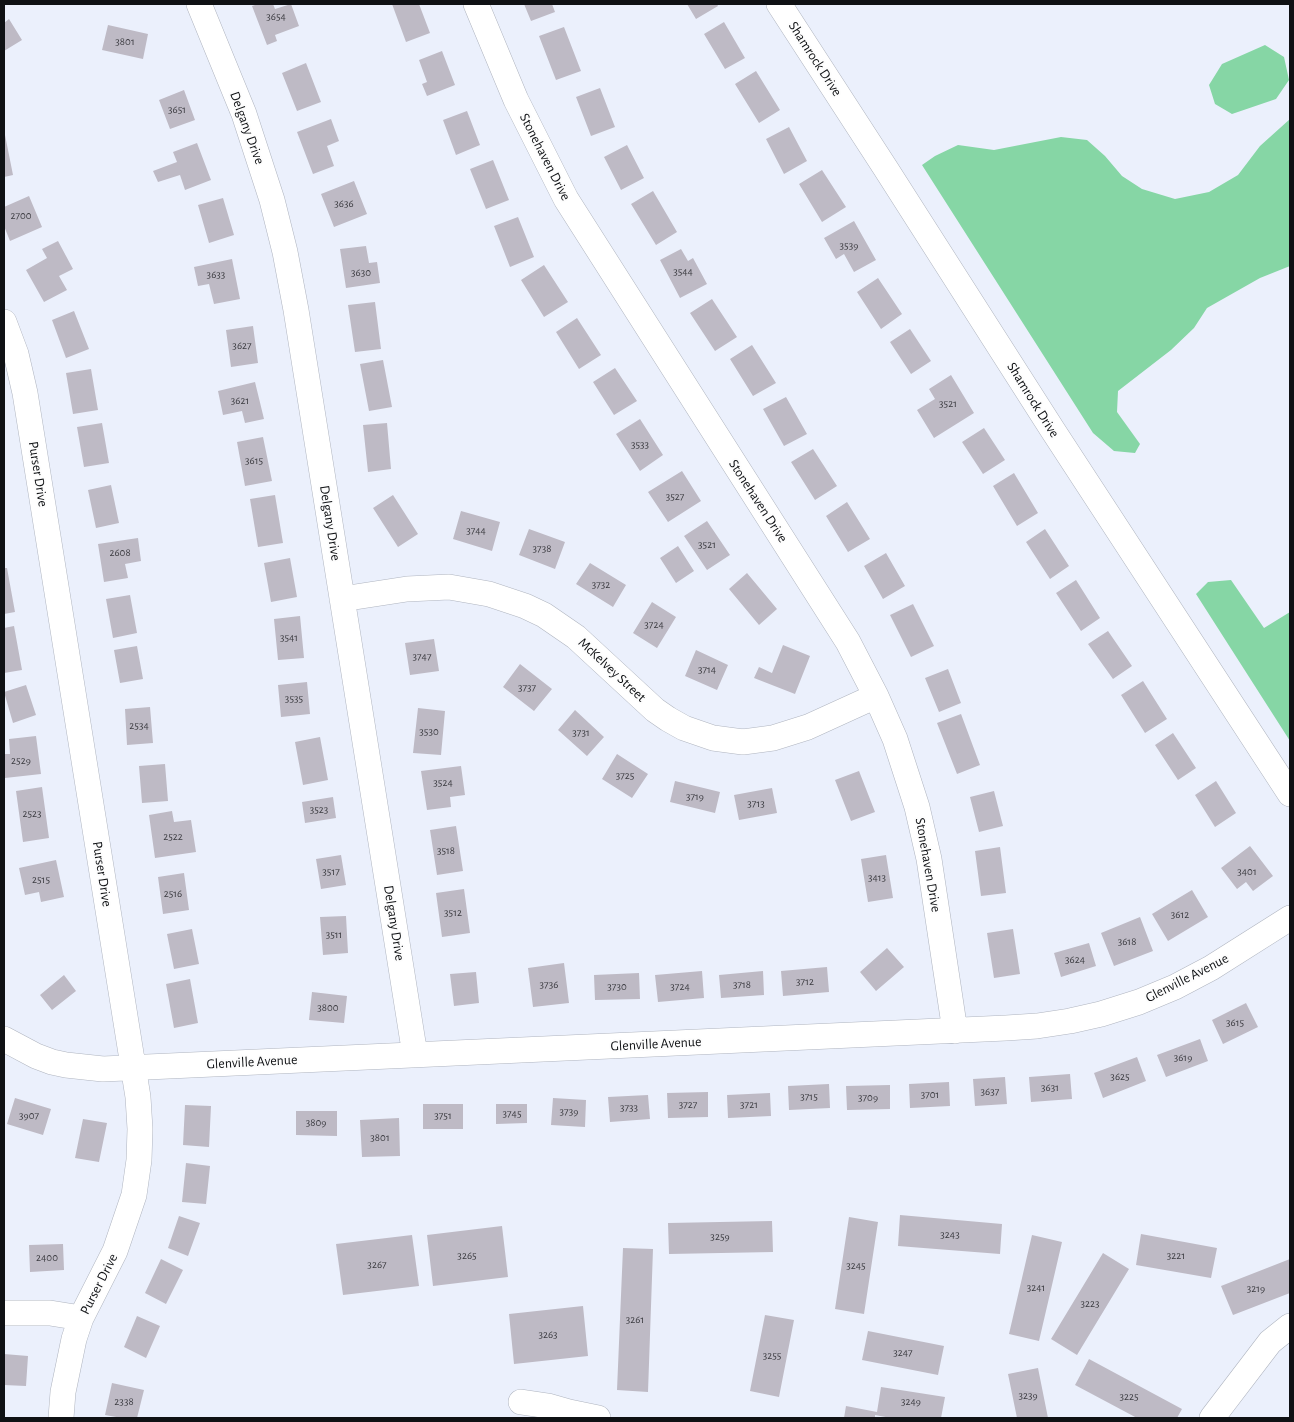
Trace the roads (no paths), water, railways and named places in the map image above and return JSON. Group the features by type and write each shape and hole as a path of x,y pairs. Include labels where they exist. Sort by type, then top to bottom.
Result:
{"street":[{"name":"Delgany Drive","path":"199,4 244,114 272,200 285,252 296,310 415,1055"},
{"name":"Stonehaven Drive","path":"476,4 516,100 566,199 848,642 876,696 896,739 917,807 929,859 955,1031"},
{"name":"Shamrock Drive","path":"779,4 1052,429 1290,794"},
{"name":"Purser Drive","path":"4,322 16,354 25,394 138,1097 140,1129 136,1188 115,1251 81,1318 74,1339 63,1392 61,1418"},
{"name":"McKelvey Street","path":"342,599 407,589 449,587 489,594 524,606 544,615 576,637 655,710 684,728 713,738 743,742 790,734 876,696"},
{"name":"Glenville Avenue","path":"4,1039 36,1056 66,1065 102,1069 1006,1028 1070,1021 1139,1002 1175,987 1211,968 1290,918"},
{"path":"4,1313 50,1314 81,1318"},
{"path":"1212,1418 1270,1342 1290,1326"},
{"path":"521,1402 548,1406 598,1418"}]}
